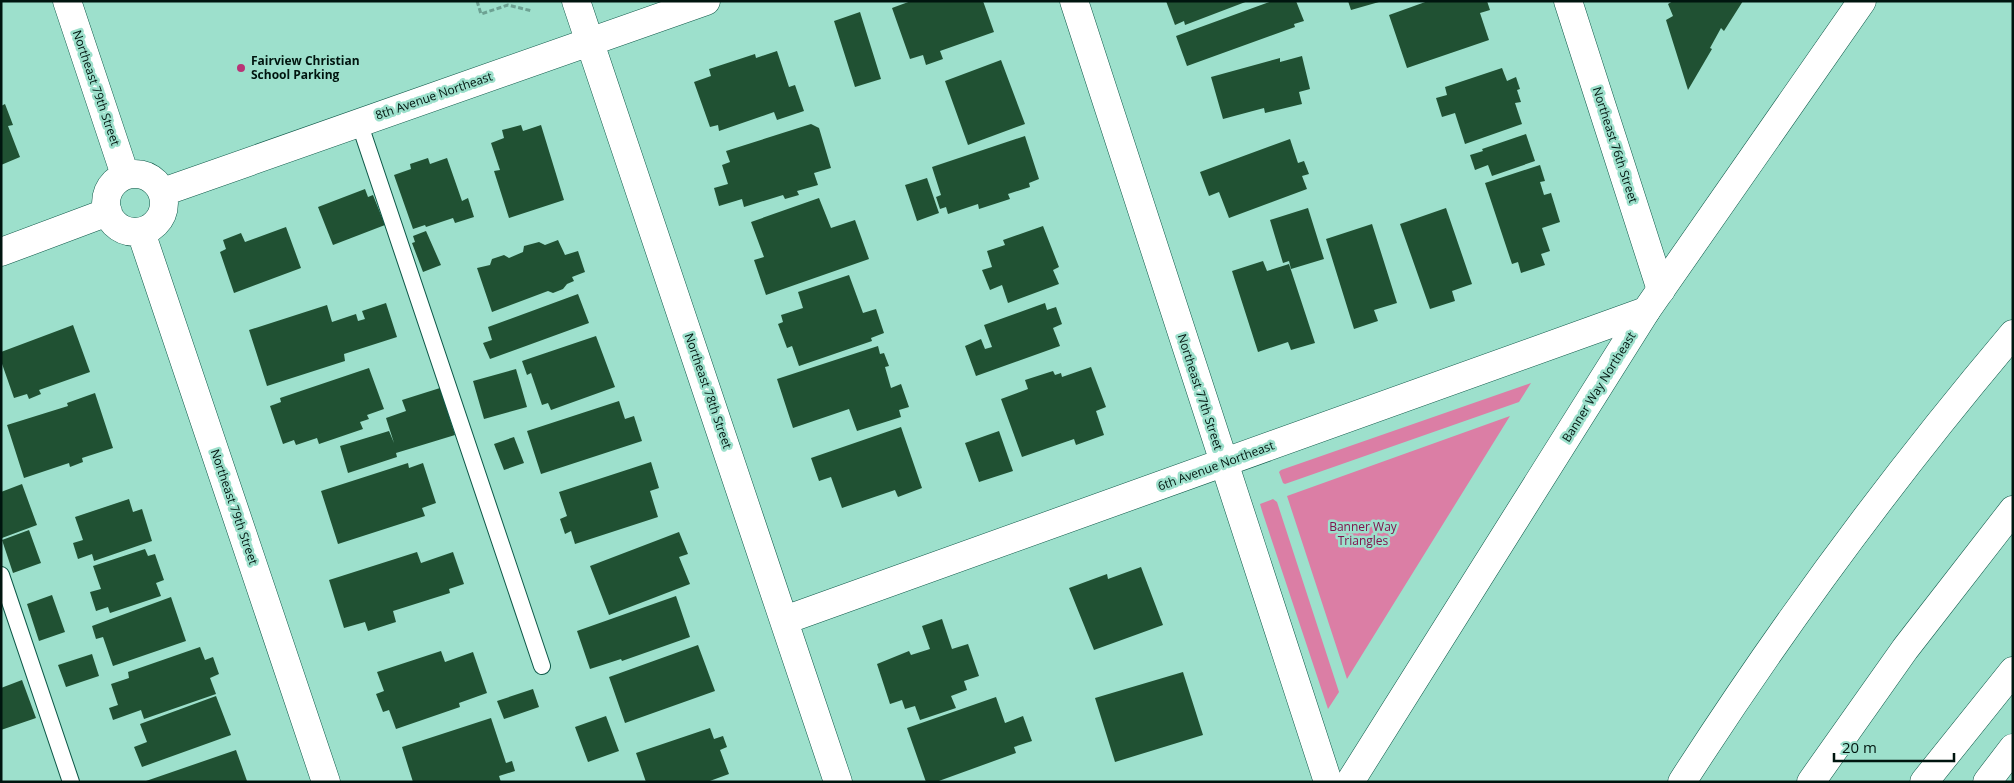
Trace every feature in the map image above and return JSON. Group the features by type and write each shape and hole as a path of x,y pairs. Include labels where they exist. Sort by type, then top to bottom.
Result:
{"main road":[{"name":"Northeast 79th Street","path":"67,1 125,175"},
{"name":"Northeast 78th Street","path":"576,1 838,782"},
{"name":"8th Avenue Northeast","path":"162,192 706,1"},
{"name":"Northeast 77th Street","path":"1074,1 1328,782"},
{"name":"Northeast 76th Street","path":"1568,1 1654,300"},
{"name":"Banner Way Northeast","path":"1350,782 1654,300 1862,1"},
{"path":"140,174 149,177 162,192 165,202 163,212 158,221 150,228 141,232 131,232 121,229 114,224 108,212 106,198 109,189 125,175 140,174"},
{"path":"1,252 108,212"},
{"name":"Northeast 79th Street","path":"141,232 326,782"},
{"name":"6th Avenue Northeast","path":"785,620 1223,463 1654,300"},
{"path":"1682,782 1733,702 1836,556 1945,414 2013,334"},
{"path":"1811,782 1905,649 2013,510"},
{"path":"1924,782 2013,671"},
{"path":"1987,782 2013,748"}],"lane":[{"path":"359,122 542,666"},
{"path":"1,575 71,782"}],"path":[{"path":"477,1 481,14 508,5 532,11"}],"green space":[{"path":"1531,383 1519,402 1285,484 1283,483 1279,472 1281,470"},
{"name":"Banner Way Triangles","path":"1510,416 1347,679 1287,496"},
{"path":"1273,499 1277,502 1339,692 1328,709 1260,504"}],"building":[{"path":"911,1 983,1 994,32 940,51 943,59 926,65 923,55 910,59 892,8"},
{"path":"1166,1 1248,1 1185,25 1184,21 1175,25"},
{"path":"1272,1 1296,1 1304,21 1294,24 1295,27 1187,66 1176,36"},
{"path":"1348,1 1379,1 1379,2 1351,10"},
{"path":"1428,1 1487,1 1490,10 1480,13 1489,40 1407,68 1389,15"},
{"path":"1673,1 1743,1 1724,31 1721,28 1710,48 1712,49 1688,90 1666,20 1673,16 1668,4"},
{"path":"860,12 881,79 855,87 834,21"},
{"path":"777,51 789,87 795,85 804,111 777,120 774,112 719,131 718,125 710,127 694,82 711,76 709,69 755,54 756,58"},
{"path":"1302,56 1310,89 1299,92 1302,104 1265,113 1264,108 1223,119 1211,77 1280,58 1280,62"},
{"path":"1001,60 1025,124 968,145 945,81"},
{"path":"1502,68 1507,81 1516,77 1520,89 1517,90 1521,102 1515,103 1522,124 1465,144 1455,113 1442,117 1436,98 1447,95 1445,87"},
{"path":"5,104 13,125 8,126 20,157 1,165 1,106"},
{"path":"811,124 819,128 831,168 814,173 818,185 797,191 799,195 785,199 783,195 744,207 742,199 719,206 714,188 728,184 722,165 730,162 726,151"},
{"path":"521,125 523,131 541,125 564,200 509,218 494,171 500,170 491,143 504,138 502,130"},
{"path":"1526,134 1535,161 1492,176 1488,165 1475,170 1470,155"},
{"path":"1025,136 1039,179 1029,183 1030,187 1008,194 1010,199 979,209 978,204 948,214 946,207 940,209 936,197 941,195 932,167"},
{"path":"1290,139 1298,163 1304,161 1309,174 1302,176 1307,189 1229,218 1219,192 1209,196 1200,172"},
{"path":"428,158 430,164 447,158 462,201 468,198 474,217 455,223 453,218 426,227 425,225 413,229 394,175 411,169 410,164"},
{"path":"1540,165 1545,181 1540,182 1544,195 1551,193 1560,222 1542,228 1550,251 1541,254 1545,265 1521,273 1518,262 1512,264 1485,183"},
{"path":"927,178 939,213 917,221 905,185"},
{"path":"365,189 368,197 373,195 385,225 333,245 318,207"},
{"path":"819,198 831,228 855,220 869,259 766,295 754,260 764,257 751,222"},
{"path":"1308,208 1324,259 1291,269 1289,261 1283,263 1270,220"},
{"path":"1446,208 1472,284 1452,291 1455,301 1430,309 1400,224"},
{"path":"1372,224 1397,303 1374,310 1378,321 1354,329 1326,239"},
{"path":"1043,226 1059,267 1053,270 1059,284 1008,303 1002,285 990,290 982,270 992,267 987,251 1005,245 1003,240"},
{"path":"286,227 301,268 234,293 220,252 226,249 223,240 241,233 245,242"},
{"path":"426,231 441,265 423,272 412,243 415,242 413,236"},
{"path":"558,240 565,255 578,251 585,272 572,277 574,281 567,284 563,289 553,293 548,291 492,312 477,268 490,265 492,259 504,255 509,258 523,252 524,246 539,242 545,245"},
{"path":"1263,261 1267,271 1289,264 1315,343 1291,350 1288,342 1258,352 1232,271"},
{"path":"849,275 863,313 876,309 884,333 871,338 872,341 799,366 792,346 787,348 778,324 783,322 781,315 803,308 798,292"},
{"path":"578,294 589,323 490,359 483,343 492,340 488,327"},
{"path":"386,303 397,337 344,354 345,361 267,386 249,330 327,305 332,322 356,314 358,321 365,319 362,311"},
{"path":"1045,303 1047,310 1056,307 1062,324 1053,328 1060,346 976,376 965,346 981,339 985,349 992,347 984,325"},
{"path":"73,325 90,372 39,390 41,394 29,399 27,394 14,398 1,361 1,352"},
{"path":"596,336 615,387 551,410 548,403 542,405 531,373 527,375 522,361"},
{"path":"878,346 880,354 884,353 889,366 885,367 891,388 901,384 909,407 899,410 901,417 857,431 849,409 793,428 777,379"},
{"path":"1091,367 1106,407 1096,411 1104,435 1076,445 1074,439 1022,457 1001,399 1028,389 1025,380 1053,371 1055,375 1061,373 1062,377"},
{"path":"369,368 384,409 367,415 369,419 360,422 363,429 319,444 317,438 296,445 294,440 283,444 270,406 281,402 280,398"},
{"path":"516,369 527,407 484,419 473,381"},
{"path":"440,388 455,435 396,453 397,457 348,473 340,446 389,431 394,443 386,418 406,411 402,400"},
{"path":"95,393 113,448 82,458 83,462 70,467 69,463 24,478 7,425 68,406 67,403"},
{"path":"619,401 625,419 634,416 642,441 541,474 527,431"},
{"path":"901,427 922,488 898,497 895,490 842,508 831,477 819,481 811,458"},
{"path":"999,431 1013,471 979,482 965,443"},
{"path":"514,437 524,463 504,470 494,444"},
{"path":"651,462 659,488 650,491 658,517 575,544 571,531 565,534 560,519 567,516 559,492"},
{"path":"408,463 409,468 423,463 436,503 422,508 425,516 338,544 321,491"},
{"path":"22,484 37,525 2,538 1,492"},
{"path":"129,499 133,512 142,509 152,541 94,561 92,554 78,559 73,543 83,540 75,517"},
{"path":"29,530 41,563 13,573 2,540"},
{"path":"679,532 688,554 679,557 690,584 609,615 590,566"},
{"path":"145,549 148,556 155,554 164,580 156,583 161,596 110,613 108,607 96,611 90,592 101,589 93,566"},
{"path":"417,552 421,563 453,552 464,584 449,589 450,593 393,611 396,622 368,631 365,622 344,628 329,580"},
{"path":"1141,567 1163,625 1094,650 1069,588 1107,574 1108,579"},
{"path":"52,595 65,632 39,641 27,604"},
{"path":"676,596 690,637 622,661 621,659 590,669 577,631"},
{"path":"171,597 186,641 113,666 103,637 96,639 92,626"},
{"path":"942,619 952,649 968,644 979,676 964,681 967,690 951,696 956,708 920,720 915,706 905,709 902,700 890,704 877,664 909,651 911,655 930,649 922,626"},
{"path":"698,645 715,691 625,723 609,677"},
{"path":"200,647 205,660 213,657 219,674 210,678 216,694 144,719 141,710 113,720 109,708 118,705 111,684 129,678 128,672"},
{"path":"441,651 445,662 473,652 487,693 459,703 460,707 396,729 389,710 383,712 376,694 384,691 377,672"},
{"path":"92,654 99,676 66,687 58,665"},
{"path":"1183,672 1203,735 1115,762 1095,698"},
{"path":"22,680 36,718 1,730 1,688"},
{"path":"533,689 539,707 504,719 497,701"},
{"path":"216,696 231,735 142,767 134,747 147,742 140,724"},
{"path":"996,697 1005,723 1023,716 1032,741 1014,747 1016,753 936,782 926,782 907,728"},
{"path":"606,716 619,751 588,762 575,727"},
{"path":"491,718 506,763 512,761 515,771 499,776 501,782 413,782 402,747"},
{"path":"710,728 714,739 723,736 727,747 720,750 729,774 707,782 646,782 636,753"},
{"path":"236,750 247,781 146,782 146,781"}],"place":[{"name":"Fairview Christian School Parking","path":"241,68"}]}
